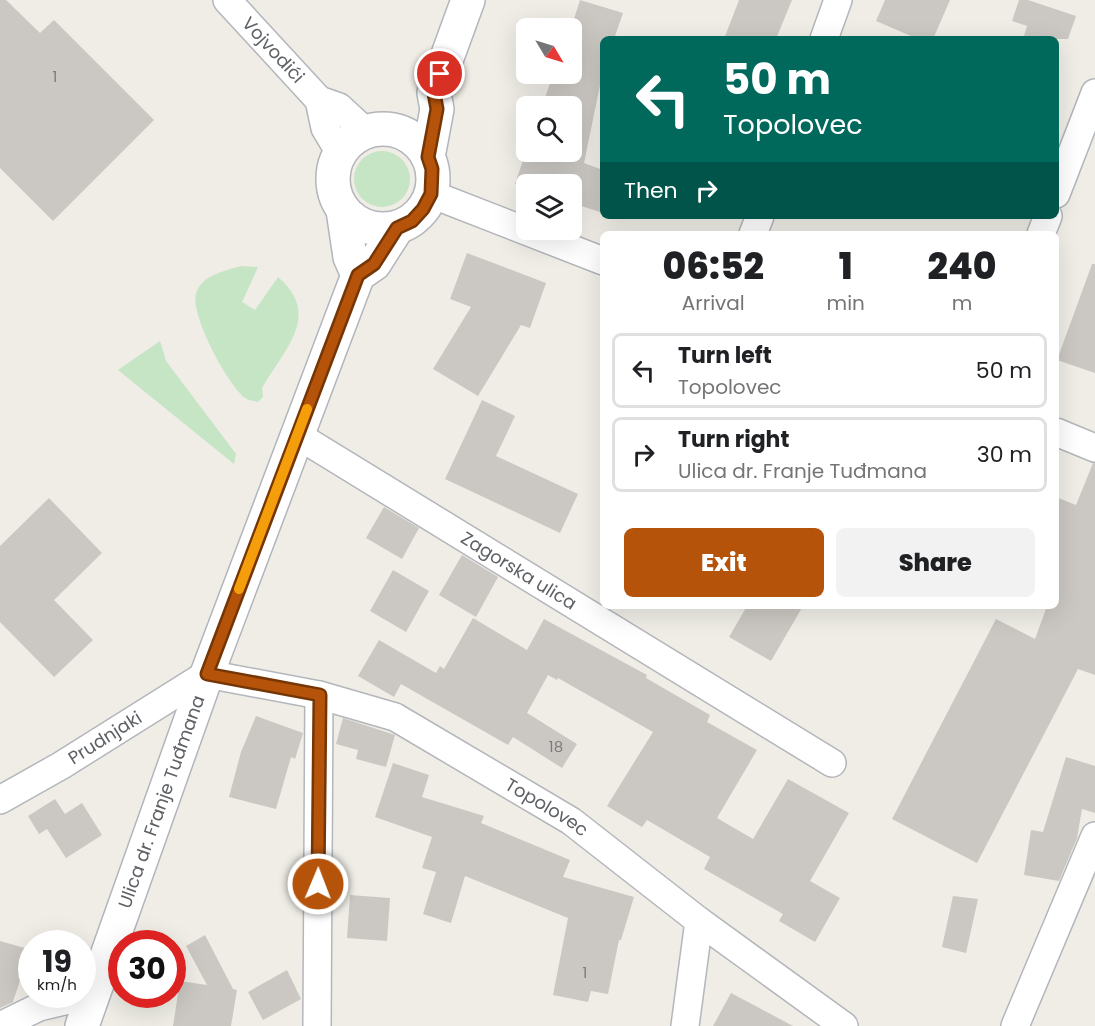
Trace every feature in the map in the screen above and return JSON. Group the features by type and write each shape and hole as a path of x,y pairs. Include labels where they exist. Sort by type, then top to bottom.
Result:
{"main road":[{"path":"428,157 437,109 434,93 468,0"},
{"path":"378,131 412,139 428,157 432,169 431,194 423,209 412,221 397,228 382,230 367,227 354,220 343,210 336,197 333,182 334,167 340,153 351,140 378,131 417,102 434,93"},
{"path":"343,210 350,257 358,275"},
{"name":"Ulica dr. Franje Tuđmana","path":"96,988 207,674 358,275 374,264 397,228"},
{"name":"Ulica dr. Franje Tuđmana","path":"82,1026 89,1008"}],"street":[{"name":"Vojvodići","path":"226,0 319,100 339,107 378,131"},
{"path":"825,36 838,0"},
{"path":"1059,186 1095,93"},
{"name":"Vojvodići","path":"319,100 325,128 340,153"},
{"path":"431,194 600,260"},
{"path":"1059,433 1095,448"},
{"name":"Zagorska ulica","path":"297,435 832,763"},
{"name":"Topolovec","path":"207,674 320,695 395,717 570,821 699,921 843,1026"},
{"name":"Prudnjaki","path":"0,800 62,765 207,674"},
{"path":"317,1026 320,695"},
{"path":"1015,1026 1095,836"},
{"path":"685,1026 699,921"},
{"path":"0,1026 35,1008"}],"green space":[{"path":"382,151 393,153 402,159 408,168 410,179 408,190 402,199 393,205 382,207 371,205 362,199 356,190 354,179 356,168 362,159 371,153"},
{"path":"241,266 258,267 242,302 255,310 278,277 291,291 297,305 298,318 295,332 262,388 263,397 258,402 245,398 220,365 204,333 196,304 196,294 203,282 221,272"},
{"path":"160,341 166,361 236,454 234,464 118,370"}],"building":[{"path":"0,0 6,0 40,33 54,20 154,120 53,221 0,168"},
{"path":"580,0 623,13 615,36 600,36 600,86 584,163 600,169 600,212 582,206 582,174 518,174 522,162 582,162 582,96 546,96 550,84 582,84 582,18 574,18"},
{"path":"739,0 792,0 777,36 725,36"},
{"path":"885,0 950,0 934,36 911,36 876,21"},
{"path":"1019,0 1028,0 1076,16 1068,39 1059,39 1059,36 1024,36 1027,26 1012,21"},
{"path":"467,253 546,283 530,328 521,325 478,396 433,369 471,307 450,299"},
{"path":"1092,264 1095,264 1095,373 1059,361 1059,355"},
{"path":"482,400 515,416 496,456 578,494 560,533 445,479"},
{"path":"1093,463 1095,463 1095,675 1078,669 977,863 892,819 996,619 1035,639 1046,609 1059,609 1059,498 1076,505"},
{"path":"49,498 102,553 54,600 93,640 54,677 0,622 0,546"},
{"path":"384,507 419,528 402,559 366,538"},
{"path":"462,555 498,577 476,617 439,595"},
{"path":"393,570 429,591 406,632 370,611"},
{"path":"745,609 801,609 771,661 729,637"},
{"path":"473,618 527,650 544,619 647,675 646,678 710,715 707,722 757,750 717,818 753,839 788,779 849,813 810,881 840,898 815,942 779,921 783,914 704,869 710,857 647,820 642,827 607,806 653,732 558,678 557,680 548,675 527,713 577,744 562,768 513,737 508,745 401,684 394,697 358,676 379,640 436,673 440,666 444,669"},
{"path":"256,716 303,733 295,759 291,757 276,809 229,797 241,752"},
{"path":"343,718 395,735 386,767 356,759 358,750 336,744"},
{"path":"1066,757 1095,766 1095,813 1082,809 1077,838 1059,881 1024,875 1031,830 1043,832"},
{"path":"393,763 429,775 422,797 484,816 481,823 570,860 563,877 634,897 621,940 619,940 608,994 591,991 588,1002 553,995 568,918 465,876 451,923 423,914 436,872 422,868 432,837 375,817"},
{"path":"55,799 65,814 82,803 102,835 66,858 47,829 39,834 28,816"},
{"path":"350,895 390,898 387,941 347,938"},
{"path":"953,896 978,899 966,953 942,947"},
{"path":"205,935 233,989 237,990 231,1026 173,1026 176,1008 186,1008 186,982 207,985 186,946"},
{"path":"0,941 18,946 18,986 13,1002 0,1008"},
{"path":"287,970 301,999 263,1020 248,992"},
{"path":"731,993 793,1026 713,1026"}],"slow traffic":[{"path":"239,589 307,409"}],"route":[{"path":"318,884 320,695 207,674 358,275 374,264 397,228 412,221 423,209 431,194 432,169 428,157 437,109 434,93 440,74"}]}
